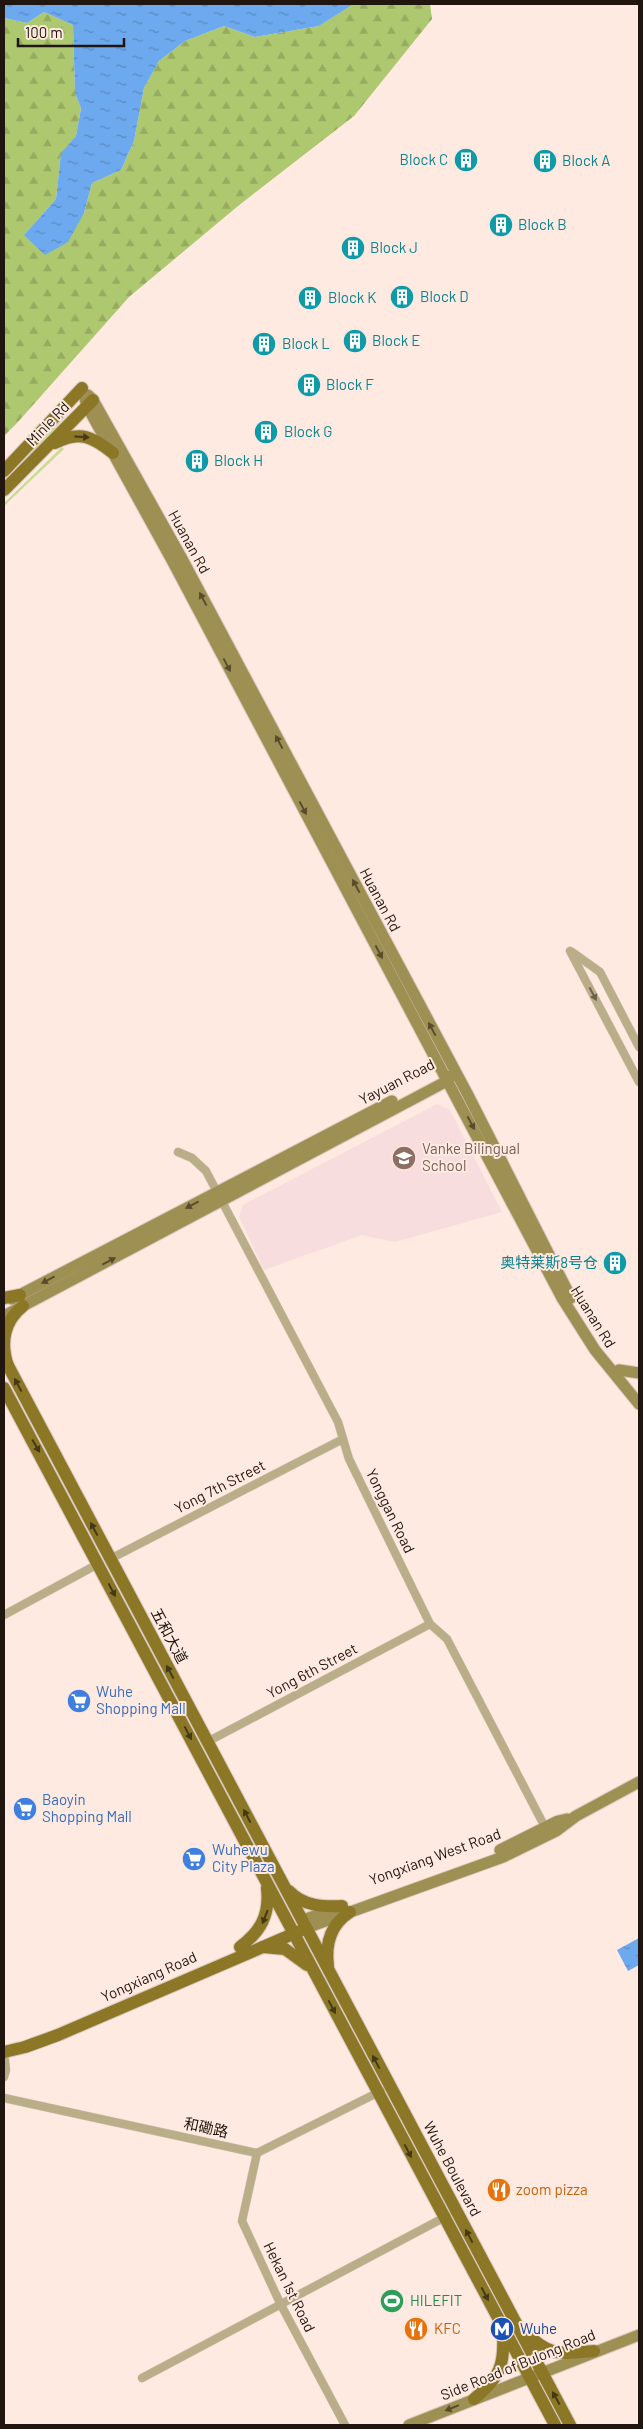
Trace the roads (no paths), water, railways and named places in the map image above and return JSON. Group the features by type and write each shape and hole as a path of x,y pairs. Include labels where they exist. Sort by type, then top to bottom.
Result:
{"main road":[{"name":"Huanan Rd","path":"82,388 181,557 574,1318 605,1364 638,1397"},
{"name":"Minle Rd","path":"4,471 82,388"},
{"name":"Huanan Rd","path":"90,403 113,453 580,1315 638,1397"},
{"name":"Minle Rd","path":"4,490 90,403"},
{"path":"48,447 65,438 82,436 97,440 113,453"},
{"name":"Yayuan Road","path":"4,1316 22,1300 449,1076"},
{"path":"4,1298 22,1300"},
{"name":"Yayuan Road","path":"4,1303 22,1300"},
{"name":"五和大道","path":"22,1300 7,1327 4,1352 6,1363 305,1924"},
{"path":"619,1370 639,1373"},
{"name":"五和大道","path":"4,1388 292,1929"},
{"name":"Yongxiang West Road","path":"305,1924 503,1857 547,1831 639,1782"},
{"path":"240,1947 255,1934 267,1913 268,1898 264,1878 277,1870"},
{"path":"255,1949 270,1947 285,1949 300,1958 321,1977 327,1959 330,1934 346,1909 306,1902 294,1896 284,1884"},
{"name":"Yongxiang Road","path":"4,2044 48,2030 240,1947 305,1924"},
{"name":"Wuhe Boulevard","path":"305,1924 321,1977 377,2093 449,2214 508,2323 535,2374 556,2425"},
{"name":"Yongxiang Road","path":"4,2052 49,2038 255,1949 292,1929"},
{"name":"Wuhe Boulevard","path":"292,1929 389,2087 449,2214"},
{"path":"474,2399 491,2385 500,2369 508,2323 551,2352 565,2354 594,2351"},
{"name":"Side Road of Bulong Road","path":"409,2425 535,2374 639,2335"},
{"name":"Wuhe Boulevard","path":"535,2374 570,2425"}],"street":[{"path":"639,1047 600,972 570,951 639,1082"},
{"name":"Yonggan Road","path":"178,1152 200,1163 338,1422 350,1459 430,1624 447,1639 547,1831"},
{"name":"Yong 7th Street","path":"110,1559 343,1439"},
{"path":"4,1615 98,1564"},
{"name":"Yong 6th Street","path":"207,1742 430,1624"},
{"path":"4,2052 6,2070 4,2077"},
{"path":"257,2153 389,2087"},
{"name":"和磡路","path":"4,2098 257,2153"},
{"name":"Hekan 1st Road","path":"257,2153 242,2221 280,2303 345,2425"},
{"path":"142,2378 449,2214"}],"water":[{"path":"4,4 354,4 319,26 255,37 224,26 185,41 159,61 144,88 134,141 121,170 92,183 84,213 68,242 45,255 24,235 56,199 61,153 76,136 81,108 75,93 73,25 44,12 27,23 4,18"},
{"path":"639,1938 639,1965 628,1971 617,1950"}],"place":[{"name":"Block C","path":"466,160"},
{"name":"Block A","path":"545,161"},
{"name":"Block B","path":"501,225"},
{"name":"Block J","path":"353,248"},
{"name":"Block D","path":"402,297"},
{"name":"Block K","path":"310,298"},
{"name":"Block E","path":"355,341"},
{"name":"Block L","path":"264,344"},
{"name":"Block F","path":"309,385"},
{"name":"Block G","path":"266,432"},
{"name":"Block H","path":"197,461"},
{"name":"Vanke Bilingual School","path":"404,1158"},
{"name":"奥特莱斯8号仓","path":"615,1263"},
{"name":"Wuhe Shopping Mall","path":"79,1701"},
{"name":"Baoyin Shopping Mall","path":"25,1809"},
{"name":"Wuhewu City Plaza","path":"194,1859"},
{"name":"zoom pizza","path":"499,2190"},
{"name":"HILEFIT","path":"392,2301"},
{"name":"KFC","path":"416,2329"},
{"name":"Wuhe","path":"502,2329"}]}
